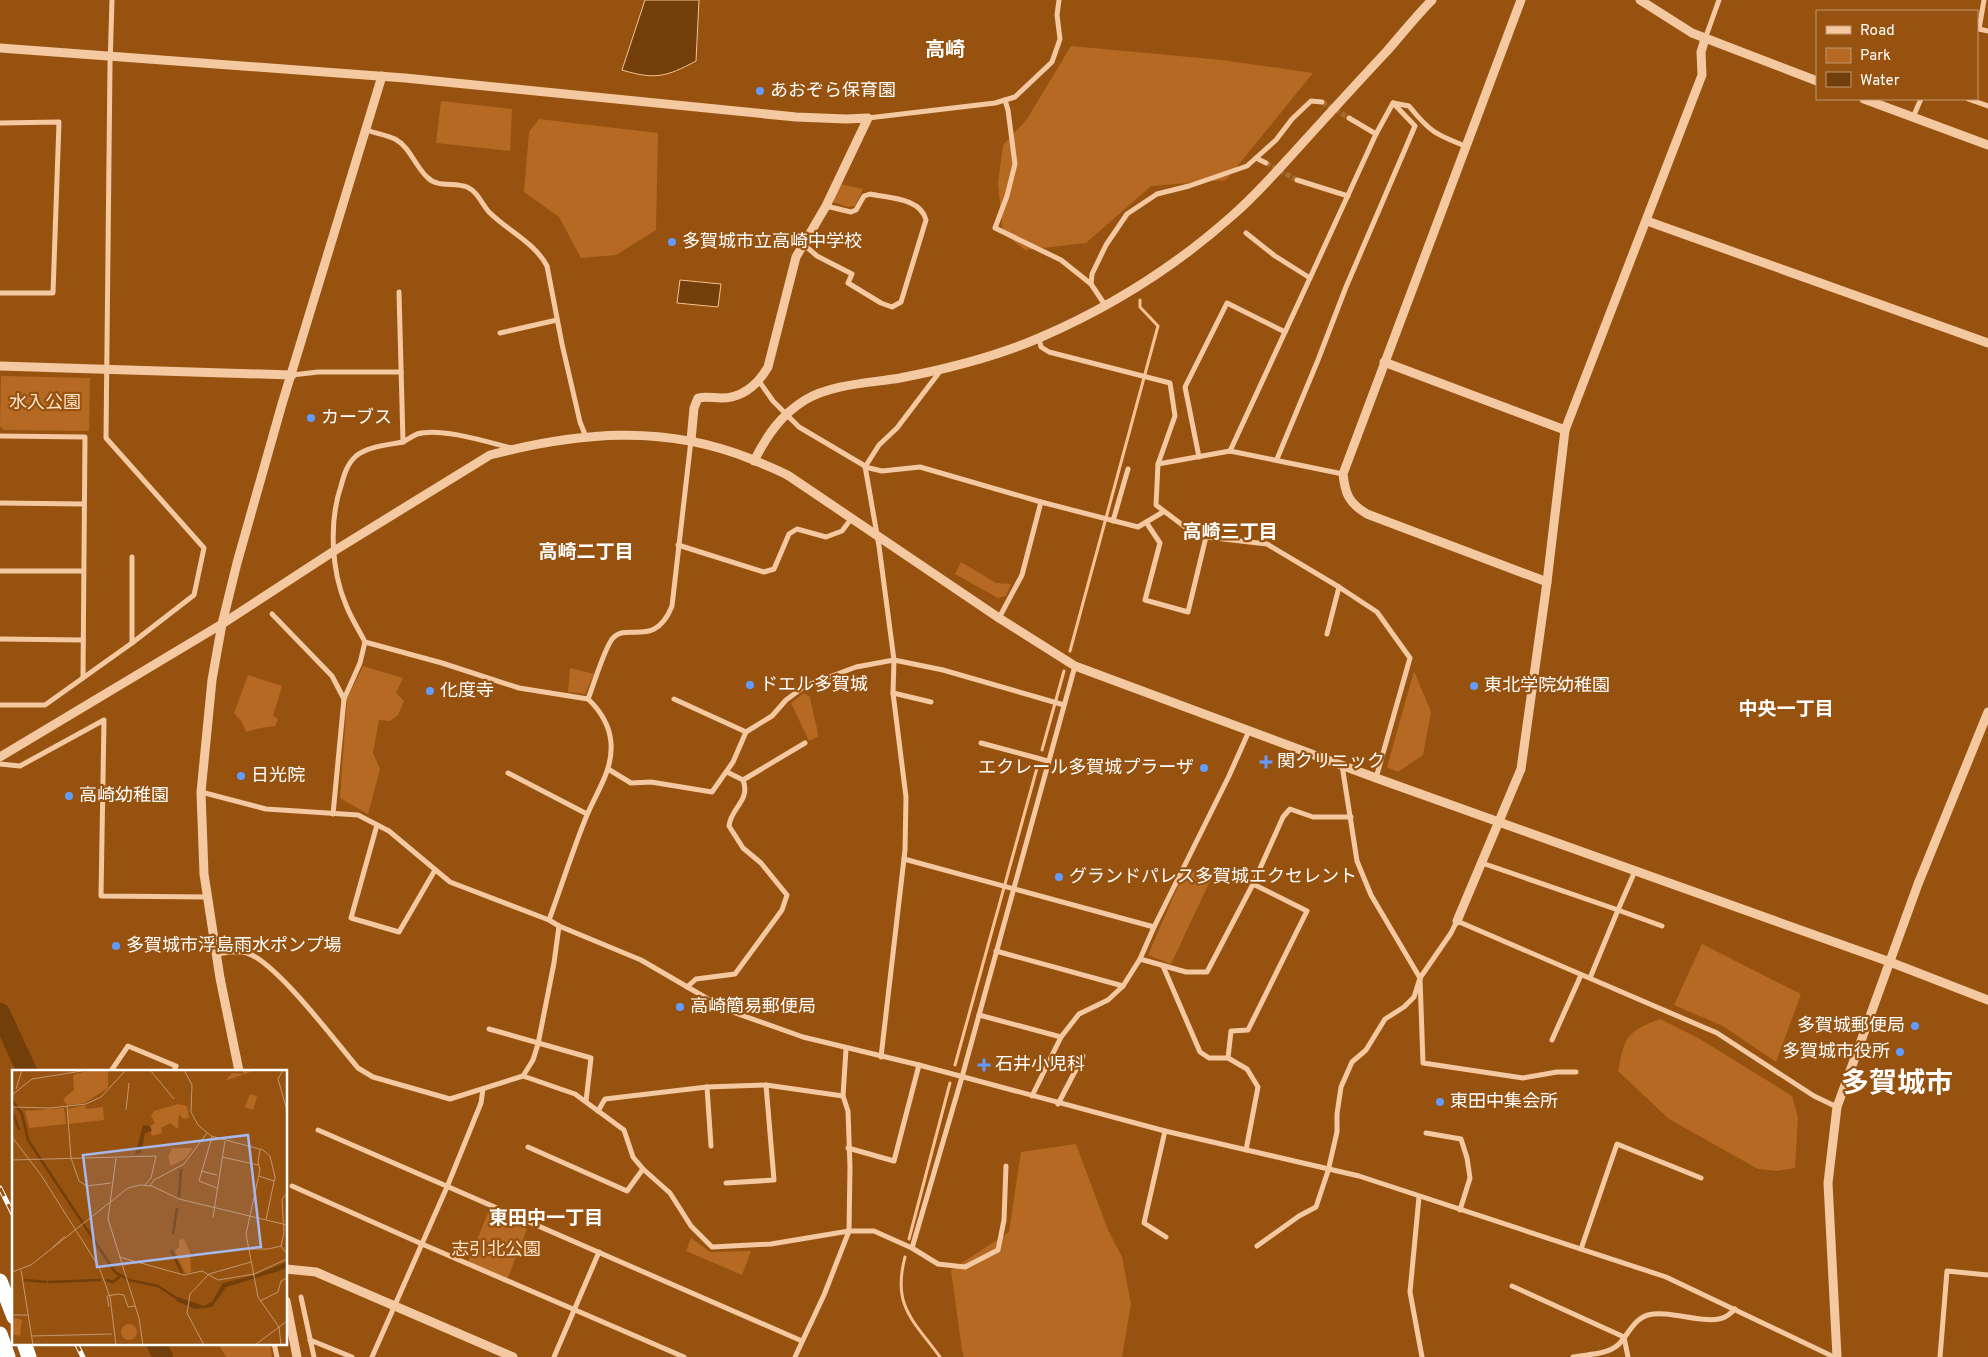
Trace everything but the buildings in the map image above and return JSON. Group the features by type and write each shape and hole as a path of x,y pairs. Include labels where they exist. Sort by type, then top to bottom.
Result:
{"highway":[{"path":"0,1281 12,1312"},
{"path":"0,1334 8,1357"},
{"path":"24,1344 29,1357"}],"street":[{"path":"0,705 45,706 132,643 194,595 204,548 106,438 112,0"},
{"path":"0,48 382,76 796,117 846,119 995,103 1015,96 1052,62 1060,39 1057,15 1059,0"},
{"path":"754,461 776,424 806,400 822,393 941,369 994,354 1039,338 1146,282 1193,249 1234,214 1272,176 1432,0"},
{"path":"1521,0 1343,474 1345,491 1355,506 1366,514 1547,582"},
{"path":"1640,0 1705,40 1816,81"},
{"path":"1256,1246 1299,1216 1316,1207 1328,1171 1337,1132 1337,1114 1342,1087 1352,1062 1366,1050 1385,1020 1404,1007 1414,997 1420,978 1451,933 1521,768 1547,582 1565,430 1702,74 1700,54 1719,0"},
{"path":"1984,0 1979,29 1988,31"},
{"path":"239,1070 216,954 204,874 201,792 212,680 222,624 237,563 282,404 382,76"},
{"path":"1004,100 1008,110 1015,164 1007,196 995,228 1061,260 1091,284 1105,305"},
{"path":"1867,100 1988,145"},
{"path":"1913,117 1921,100"},
{"path":"1971,100 1988,106"},
{"path":"1091,284 1092,274 1106,245 1127,214 1157,194 1189,186 1246,166 1276,140 1292,119 1311,101 1322,102"},
{"path":"1393,103 1410,106 1425,125 1436,134 1465,146"},
{"path":"1230,451 1376,134 1393,103"},
{"path":"1277,459 1346,287 1415,126 1393,103"},
{"path":"588,699 613,638 621,634 644,633 661,624 667,618 672,606 694,408 698,398 724,398 736,395 753,387 768,367 792,266 826,206 868,118"},
{"path":"1349,118 1376,134"},
{"path":"0,123 58,122 53,293 0,293"},
{"path":"366,130 397,140 407,150 427,178 435,182 461,185 474,191 487,210 497,220 541,255 547,266 580,422 586,437"},
{"path":"1256,158 1266,163"},
{"path":"1297,180 1348,196"},
{"path":"803,244 817,256 852,274 848,283 881,303 892,307 897,306 901,302 926,220 925,213 913,203 870,194 864,196 856,210 851,212 826,206"},
{"path":"1647,221 1988,343"},
{"path":"1246,233 1275,256 1310,278"},
{"path":"399,292 403,442"},
{"path":"1199,457 1185,387 1228,303 1285,332"},
{"path":"500,333 557,320"},
{"path":"1039,338 1041,347 1050,352 1170,383 1175,416 1158,464 1156,505 1162,512 1197,536 1267,544 1377,612 1410,658 1376,778"},
{"path":"1384,362 1565,430"},
{"path":"0,366 292,375 318,372 401,372"},
{"path":"881,1056 904,859 906,797 893,693 894,660 877,535 865,466 879,445 897,428 941,369"},
{"path":"759,381 773,401 799,427 865,466 882,471 920,467 1041,502 1138,527 1162,512"},
{"path":"333,814 344,699 360,664 365,642 345,604 336,572 333,529 336,501 348,465 357,455 373,448 403,442 418,434 434,432 474,438 514,449"},
{"path":"0,758 222,624 334,551 490,455 586,437 631,434 691,440 754,461 789,476 998,618 1075,666 1376,778 1890,962 1988,1000"},
{"path":"0,436 85,437 83,678"},
{"path":"1158,464 1230,451 1277,459 1343,474"},
{"path":"1111,520 1128,469"},
{"path":"998,618 1022,575 1041,502"},
{"path":"0,503 84,504"},
{"path":"678,545 764,572 774,569 789,534 797,529 826,537 842,531 851,519"},
{"path":"1146,522 1160,543 1145,600 1188,612 1206,537"},
{"path":"132,557 132,643"},
{"path":"0,572 83,571"},
{"path":"1327,634 1339,587"},
{"path":"272,614 332,676 344,699"},
{"path":"0,639 83,640"},
{"path":"365,642 442,663 519,688 588,699 598,710 607,727 611,742 608,769 588,814 549,920"},
{"path":"608,769 631,783 651,782 712,792 727,772 746,732 772,716 786,700 804,686 856,667 894,660 943,670 1062,704"},
{"path":"912,1248 962,1077 1062,704 1075,666"},
{"path":"893,693 931,702"},
{"path":"674,698 746,732"},
{"path":"201,792 266,809 358,815 389,831 450,882 549,920 559,926 641,960 727,1010 803,1037 1165,1131 1328,1171 1359,1176 1666,1277 1835,1357 1828,1182 1837,1107 1918,884 1988,712"},
{"path":"0,764 20,766 104,720 101,896 208,897"},
{"path":"1032,1096 1061,1037 1079,1014 1108,1000 1123,986 1140,959 1154,927 1230,776 1249,730"},
{"path":"981,742 1048,761"},
{"path":"743,780 805,743"},
{"path":"1342,764 1358,861 1371,894 1420,978 1423,1064 1523,1078 1557,1072 1576,1072"},
{"path":"687,987 696,979 735,974 782,910 787,895 761,863 742,848 728,826 730,818 744,798 746,788 743,780 727,772"},
{"path":"508,773 588,814"},
{"path":"1140,959 1186,972 1207,972 1253,884 1283,817 1290,809 1313,817 1351,817"},
{"path":"377,825 350,918 399,932 435,870"},
{"path":"904,859 1154,927"},
{"path":"1482,863 1662,926"},
{"path":"1590,978 1635,871"},
{"path":"1228,1058 1231,1031 1248,1030 1307,911 1253,884"},
{"path":"1457,921 1717,1033 1814,1096 1837,1107"},
{"path":"523,1076 538,1044 554,963 559,926"},
{"path":"216,954 236,951 248,953 260,960 283,980 358,1068 373,1077 450,1099 523,1076 575,1094 624,1130 633,1157 670,1194 691,1226 712,1247 771,1244 849,1231 874,1231 912,1248 938,1264 965,1267 998,1250 1004,1220 1006,1166"},
{"path":"996,951 1123,986"},
{"path":"1163,966 1200,1052 1209,1058 1228,1058 1247,1069 1258,1087 1246,1150"},
{"path":"1552,1040 1582,975"},
{"path":"979,1015 1061,1037"},
{"path":"489,1029 591,1058 586,1101"},
{"path":"112,1070 128,1046 176,1066 174,1070"},
{"path":"795,1357 824,1295 849,1231 850,1167 848,1111 843,1096 846,1049"},
{"path":"1058,1104 1083,1056"},
{"path":"848,1148 894,1161 919,1066"},
{"path":"598,1111 605,1099 708,1088 766,1085 843,1096"},
{"path":"726,1183 774,1180 766,1085"},
{"path":"708,1088 711,1146"},
{"path":"372,1357 447,1187 481,1104 483,1089"},
{"path":"318,1130 802,1341"},
{"path":"1165,1131 1144,1223 1166,1237"},
{"path":"1426,1133 1461,1139 1467,1158 1470,1178 1460,1210"},
{"path":"1581,1249 1617,1144 1701,1178"},
{"path":"528,1148 627,1191 643,1169"},
{"path":"292,1186 684,1357"},
{"path":"1419,1197 1410,1292 1422,1357"},
{"path":"554,1357 599,1252"},
{"path":"288,1269 316,1272 513,1357"},
{"path":"1940,1357 1947,1271 1988,1275"},
{"path":"1512,1286 1624,1337"},
{"path":"301,1297 314,1357"},
{"path":"1574,1357 1606,1352 1618,1345 1637,1322 1647,1315 1660,1313 1704,1319 1725,1318 1734,1309"},
{"path":"288,1311 297,1357"},
{"path":"1624,1337 1628,1357"},
{"path":"310,1340 352,1357"},
{"path":"274,1344 277,1357"}],"green space":[{"path":"1071,46 1222,60 1313,73 1226,180 1151,186 1086,243 1025,250 1003,233 998,183 1003,145 1027,119"},
{"path":"441,101 512,109 510,151 436,143"},
{"path":"539,119 658,133 656,230 616,255 581,258 559,217 524,192 529,132"},
{"path":"840,184 863,189 855,206 848,207 833,202"},
{"name":"水入公園","path":"1,376 90,378 89,431 4,430 0,426"},
{"path":"961,562 996,583 1011,584 1006,596 998,598 955,574"},
{"path":"363,666 403,678 396,693 404,701 398,715 390,721 379,720 373,753 380,769 368,814 340,798 347,699"},
{"path":"570,668 594,674 585,694 568,692"},
{"path":"1414,671 1431,712 1423,755 1398,772 1387,767"},
{"path":"248,675 282,686 273,716 278,719 275,726 246,732 242,722 234,713"},
{"path":"804,693 810,697 817,727 818,737 809,741 791,703"},
{"path":"1186,868 1211,879 1171,964 1148,955"},
{"path":"1702,944 1801,994 1776,1062 1723,1026 1674,1005"},
{"path":"1660,1019 1700,1039 1792,1096 1798,1117 1795,1168 1777,1171 1758,1169 1669,1119 1618,1071 1625,1043 1629,1037 1640,1028"},
{"path":"1076,1144 1108,1230 1122,1257 1131,1304 1122,1357 964,1357 951,1270 1009,1232 1021,1152"},
{"name":"志引北公園","path":"488,1213 527,1229 507,1280 468,1262"},
{"path":"691,1238 710,1252 751,1251 742,1275 686,1251"},
{"path":"219,1344 270,1344 272,1357 226,1357"}],"water":[{"path":"645,0 699,0 696,61 668,74 652,76 622,70"},
{"path":"680,280 721,284 718,307 677,303"}],"waterway":[{"path":"1070,651 1158,326 1140,307 1140,300"},
{"path":"1042,750 1064,671"},
{"path":"955,1065 1037,768"},
{"path":"0,1013 27,1070"},
{"path":"909,1239 950,1083"},
{"path":"905,1257 901,1288 903,1300 914,1322 940,1357"},
{"path":"156,1344 163,1357"}],"tunnel":[{"path":"1322,102 1349,118"},
{"path":"1266,163 1297,180"}],"railway":[{"path":"0,1188 12,1212"},
{"path":"76,1344 83,1357"}],"place":[{"name":"あおぞら保育園","path":"760,91"},
{"name":"多賀城市立高崎中学校","path":"672,242"},
{"name":"カーブス","path":"311,418"},
{"name":"ドエル多賀城","path":"750,685"},
{"name":"東北学院幼稚園","path":"1474,686"},
{"name":"化度寺","path":"430,691"},
{"name":"関クリニック","path":"1266,762"},
{"name":"エクレール多賀城プラーザ","path":"1204,768"},
{"name":"日光院","path":"241,776"},
{"name":"高崎幼稚園","path":"69,796"},
{"name":"グランドパレス多賀城エクセレント","path":"1059,877"},
{"name":"多賀城市浮島雨水ポンプ場","path":"116,946"},
{"name":"高崎簡易郵便局","path":"680,1007"},
{"name":"多賀城郵便局","path":"1915,1026"},
{"name":"多賀城市役所","path":"1900,1052"},
{"name":"石井小児科","path":"984,1065"},
{"name":"東田中集会所","path":"1440,1102"}],"district":[{"name":"高崎","path":"945,51"},
{"name":"高崎三丁目","path":"1230,533"},
{"name":"高崎二丁目","path":"586,553"},
{"name":"中央一丁目","path":"1786,710"},
{"name":"多賀城市","path":"1897,1085"},
{"name":"東田中一丁目","path":"546,1219"}]}
